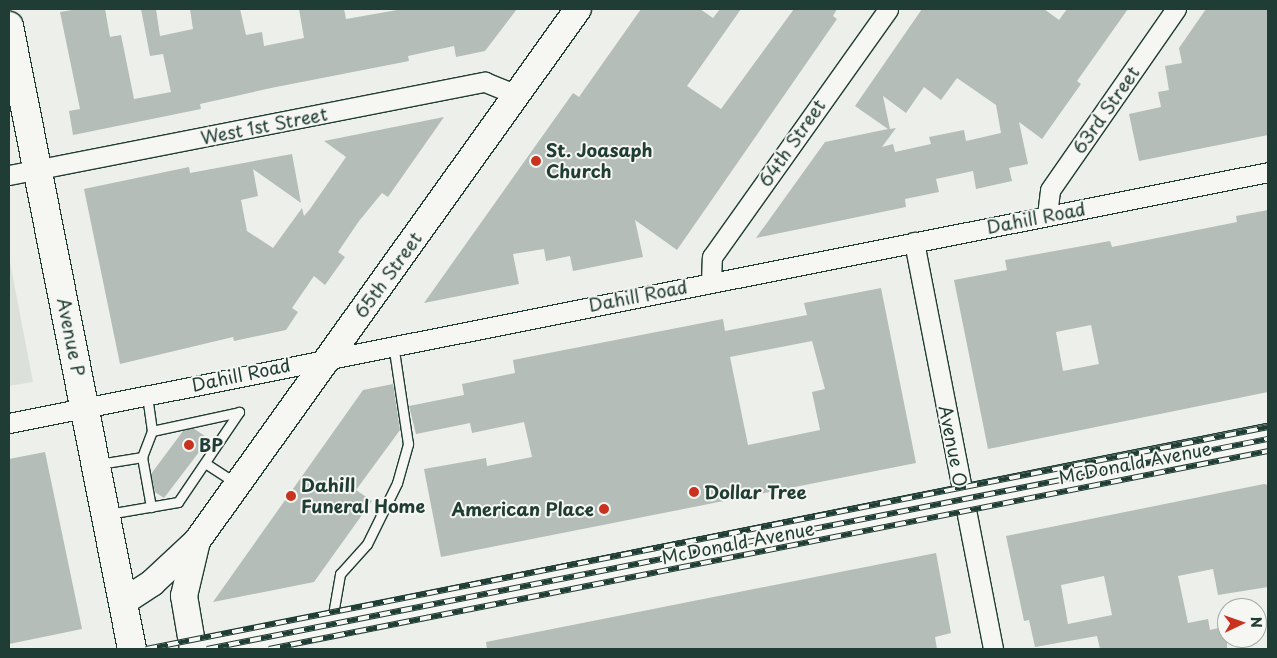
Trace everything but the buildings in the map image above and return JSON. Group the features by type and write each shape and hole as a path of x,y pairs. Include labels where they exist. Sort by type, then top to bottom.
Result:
{"main road":[{"name":"65th Street","path":"123,602 152,583 197,541 578,9"},
{"name":"Avenue P","path":"9,26 132,649"},
{"name":"McDonald Avenue","path":"207,649 1268,437"},
{"name":"65th Street","path":"193,649 184,596 197,541"}],"street":[{"name":"64th Street","path":"711,282 712,257 888,9"},
{"name":"63rd Street","path":"1048,215 1050,190 1176,9"},
{"name":"West 1st Street","path":"9,175 485,82 517,95"},
{"name":"Dahill Road","path":"9,423 393,344 1268,172"},
{"name":"Avenue O","path":"914,242 993,649"}],"lane":[{"path":"331,625 340,574 367,544 397,483 408,444 393,344"},
{"path":"147,395 152,431 142,457 150,507"},
{"path":"106,514 178,502 239,412 152,431"},
{"path":"96,465 142,457"},
{"path":"205,463 238,484"}],"shaded area":[{"path":"9,257 33,382 9,386"}],"railway":[{"path":"146,649 1268,427"},
{"path":"207,649 1268,439"},
{"path":"269,649 1268,451"}],"place":[{"name":"St. Joasaph Church","path":"536,161"},
{"name":"BP","path":"189,445"},
{"name":"Dollar Tree","path":"694,492"},
{"name":"Dahill Funeral Home","path":"291,496"},
{"name":"American Place","path":"604,509"}]}
